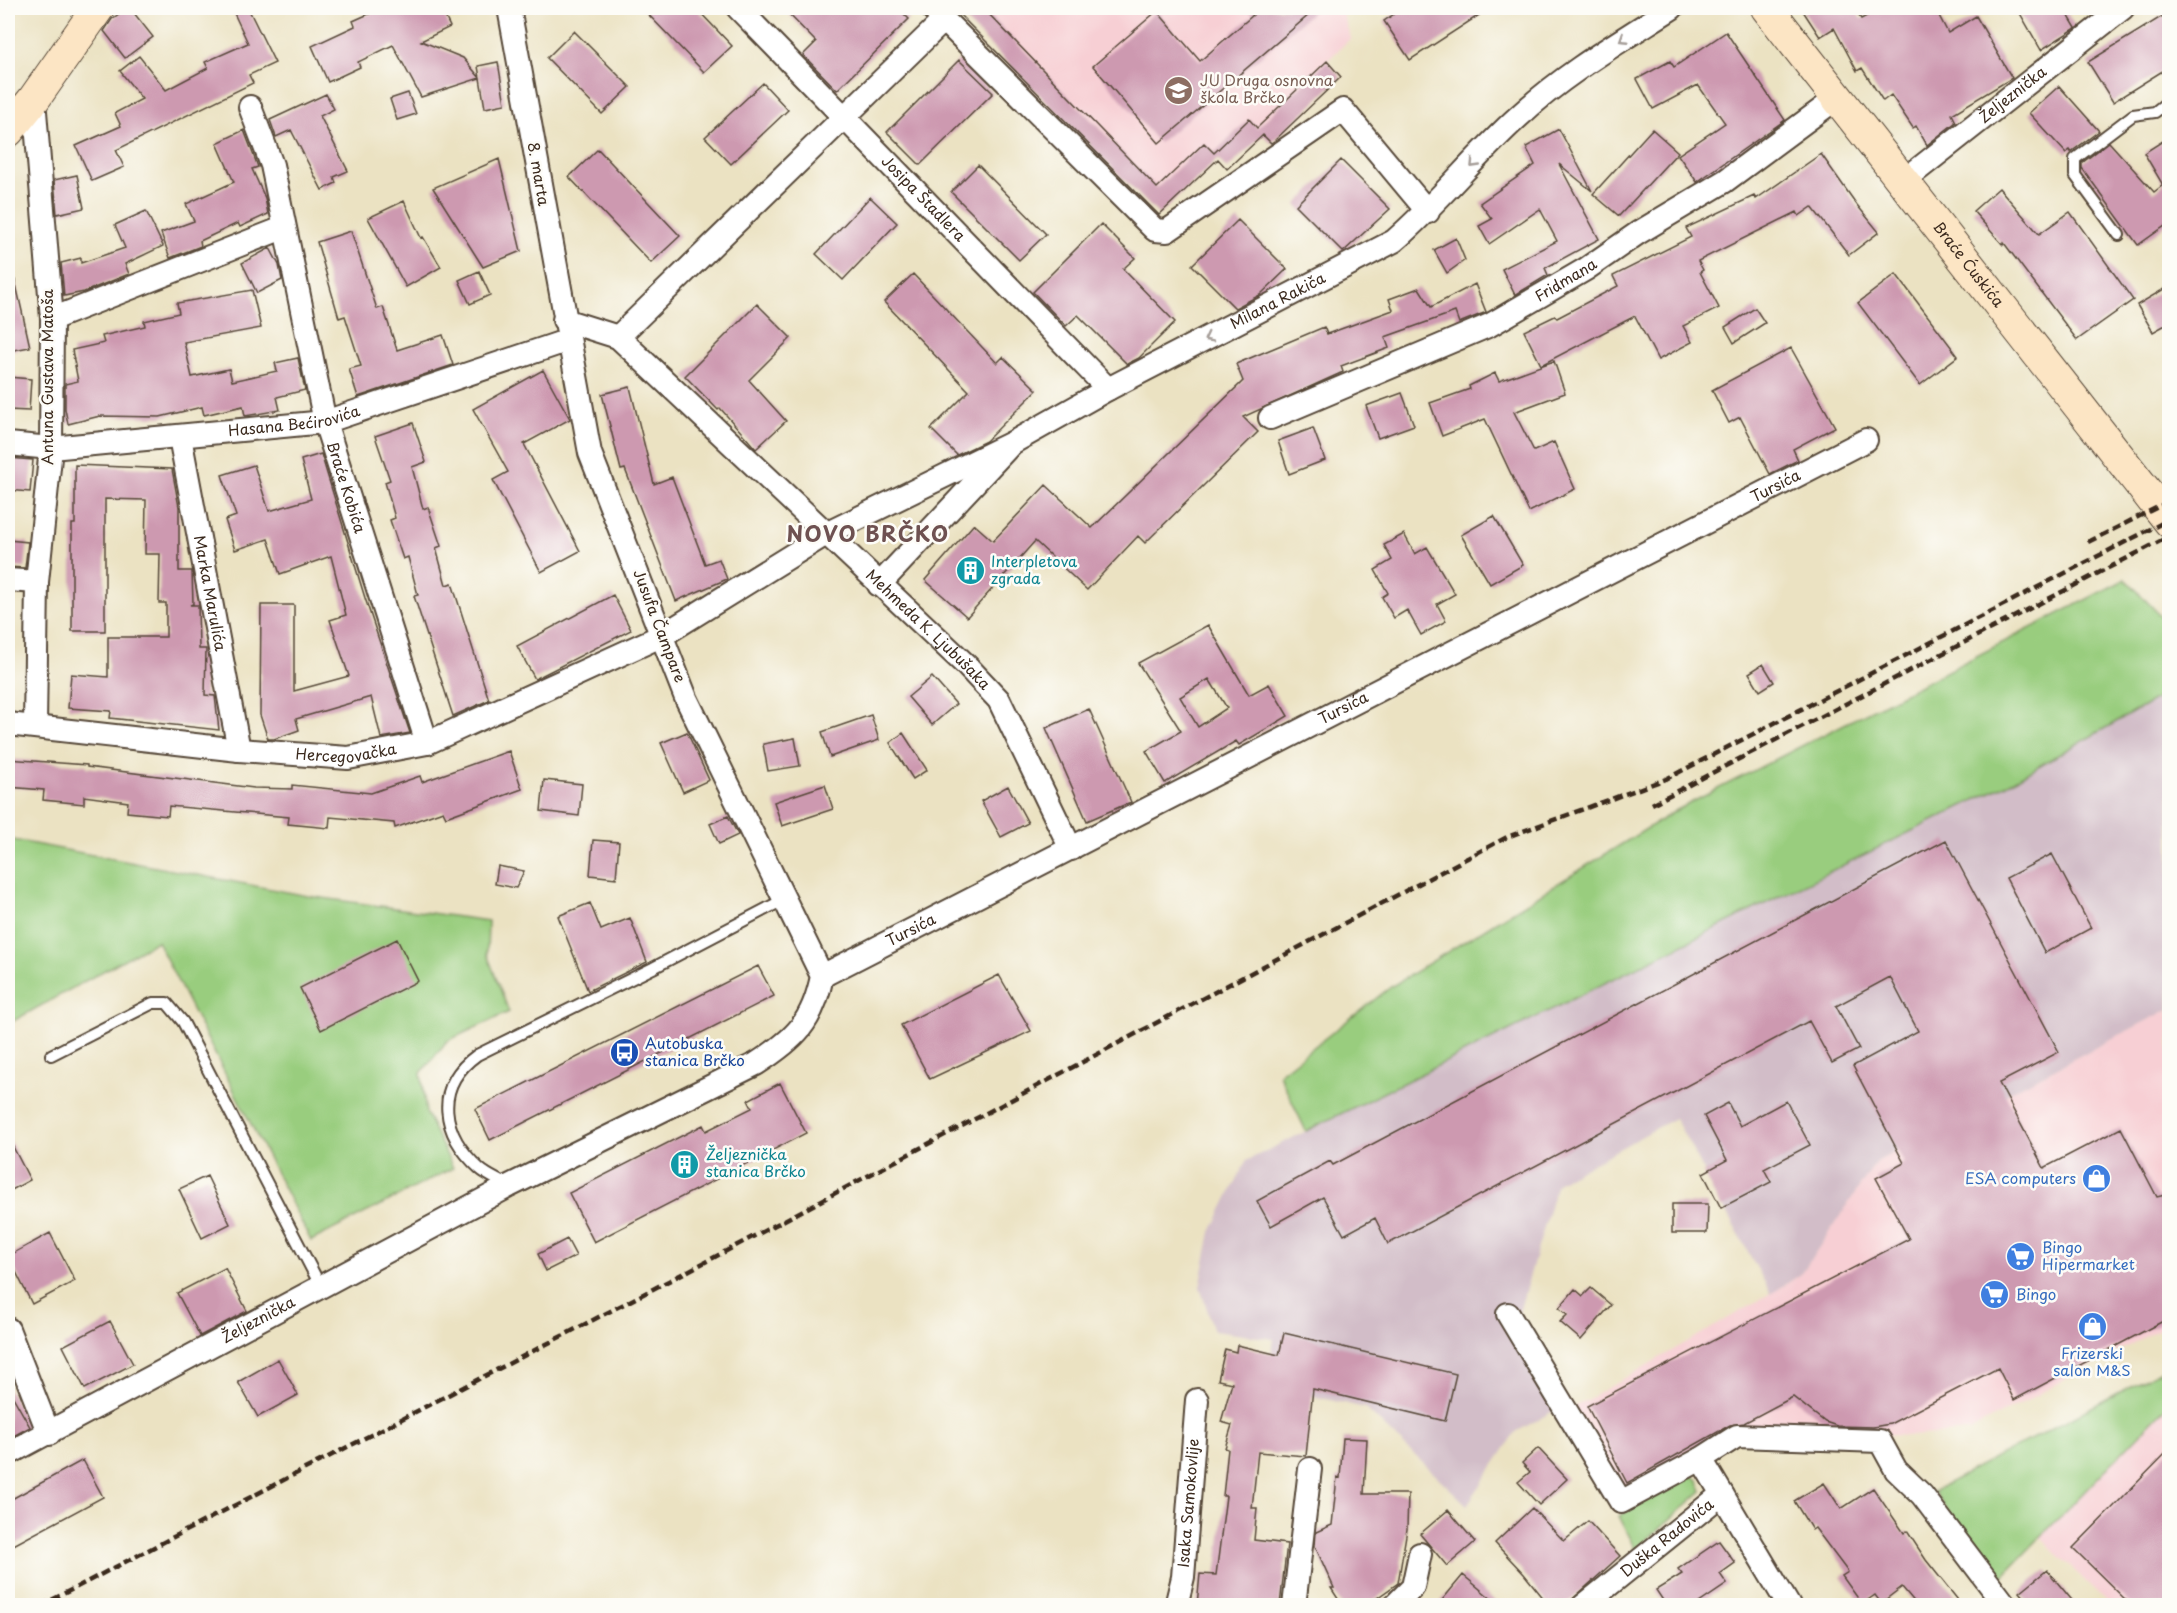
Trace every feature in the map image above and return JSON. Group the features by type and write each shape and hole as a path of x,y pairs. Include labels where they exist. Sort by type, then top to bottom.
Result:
{"main road":[{"path":"8,131 34,99 99,8"},
{"name":"Braće Ćuskića","path":"1767,8 2169,522"}],"street":[{"name":"8. marta","path":"509,8 567,330"},
{"name":"Josipa Štadlera","path":"738,8 1108,389"},
{"name":"Milana Rakiča","path":"879,585 1012,443 1108,389 1395,241 1428,212 1517,117 1583,65 1672,8"},
{"name":"Željeznička","path":"1902,182 2123,8"},
{"path":"618,337 842,117 938,14 1155,230 1167,231 1342,110 1428,212"},
{"name":"Fridmana","path":"1270,418 1490,325 1586,269 1638,233 1725,181 1837,98"},
{"name":"Antuna Gustava Matoša","path":"34,99 51,319 51,448 37,582 35,726"},
{"name":"Braće Kobića","path":"250,107 272,165 283,228 325,422 427,743"},
{"path":"51,319 283,228"},
{"name":"Mehmeda K. Ljubušaka","path":"567,330 618,337 966,665 999,700 1071,849"},
{"name":"Hasana Bećirovića","path":"8,444 51,448 325,422 567,330"},
{"name":"Jusufa Čampare","path":"567,330 590,453 663,634 686,698 822,976"},
{"name":"Marka Marulića","path":"180,437 239,750"},
{"name":"Tursića","path":"822,976 1866,440"},
{"name":"Hercegovačka","path":"8,724 239,750 348,758 427,743 663,634 826,534 1012,443"},
{"path":"8,580 37,582"},
{"name":"Željeznička","path":"8,1454 509,1186 756,1064 800,1032 819,993 822,976"},
{"path":"1508,1314 1621,1502 1701,1459 1737,1436 1880,1441 1896,1470 1922,1495 2006,1605"},
{"path":"8,1329 49,1434"},
{"name":"Isaka Samokovlije","path":"1176,1605 1183,1576 1197,1400"},
{"path":"1701,1459 1789,1605"},
{"path":"1294,1605 1310,1469"},
{"name":"Duška Radovića","path":"1583,1605 1722,1494"},
{"path":"1394,1605 1413,1587 1420,1554"}],"lane":[{"path":"2119,235 2075,175 2075,159 2133,115 2155,112 2169,100"},
{"path":"509,1186 482,1170 466,1154 445,1110 449,1088 460,1068 477,1055 653,968 785,899"},
{"path":"51,1055 153,1004 167,1004 183,1022 321,1287"}],"shaded area":[{"name":"JU Druga osnovna škola Brčko","path":"983,8 1344,8 1341,10 1351,38 1257,128 1249,119 1214,153 1204,143 1157,188"},
{"path":"2169,692 2169,1009 1876,1162 1801,1274 1771,1294 1675,1118 1557,1183 1519,1312 1557,1409 1516,1432 1467,1505 1365,1408 1265,1385 1274,1339 1214,1331 1200,1287 1211,1232 1246,1161 2005,785"},
{"name":"Bingo Hipermarket","path":"2169,1009 2169,1324 1969,1431 1911,1436 1743,1428 1625,1493 1573,1408 1801,1274 1876,1162"},
{"path":"2169,1404 2169,1605 2110,1605 2039,1536"}],"green space":[{"path":"2126,579 2169,625 2169,692 2005,785 1306,1131 1279,1074 1392,986 1677,810"},
{"path":"8,839 308,896 488,921 487,954 509,1012 447,1041 421,1073 426,1113 453,1168 311,1241 157,941 8,1024"},
{"path":"2169,1366 2169,1404 1998,1581 1933,1491"},
{"path":"1690,1474 1698,1480 1702,1491 1636,1549 1619,1516"}],"building":[{"path":"130,8 153,37 125,58 104,31 112,19"},
{"path":"248,8 275,63 249,75 253,83 116,150 124,167 92,181 76,146 121,126 115,113 142,99 120,71 139,56 166,90 208,68 205,62 248,43 232,9"},
{"path":"382,8 441,8 450,27 421,41 463,58 480,78 421,97 393,45 358,62 360,67 328,82 312,46 355,26 353,21"},
{"path":"642,8 696,8 732,46 704,72"},
{"path":"783,8 898,8 909,19 837,90 803,55 816,42"},
{"path":"953,8 983,8 1157,188 1204,143 1214,153 1249,119 1257,128 1327,61 1341,77 1274,141 1271,143 1263,135 1227,169 1218,159 1159,215"},
{"path":"1246,8 1317,8 1159,143 1093,66 1157,11 1200,61 1253,15"},
{"path":"1403,8 1490,8 1410,60 1384,21"},
{"path":"1801,8 1854,8 1861,19 1882,8 1935,8 1948,33 1976,16 2012,78 1952,114 1956,122 1927,145 1916,126 1913,128 1891,95 1883,101 1862,68 1857,71 1834,28 1820,37"},
{"path":"2017,8 2064,8 2076,28 2041,50"},
{"path":"2169,12 2169,67 2113,102 2088,62"},
{"path":"574,31 630,87 602,114 547,58"},
{"path":"1726,32 1785,120 1697,182 1678,155 1725,123 1698,85 1653,109 1637,79 1670,61 1674,67"},
{"path":"959,60 993,93 920,165 887,132"},
{"path":"498,62 505,104 485,108 478,66"},
{"path":"763,83 788,110 731,164 705,137"},
{"path":"2059,86 2099,131 2071,152 2070,150 2066,153 2029,113"},
{"path":"408,93 416,114 397,120 390,99"},
{"path":"326,94 334,109 320,116 348,171 334,177 336,183 322,190 291,130 276,137 270,120"},
{"path":"1559,129 1592,191 1559,164 1599,239 1545,268 1548,275 1515,295 1502,269 1557,241 1540,209 1489,244 1479,226 1492,219 1480,203 1535,165 1526,147"},
{"path":"1652,129 1678,152 1619,216 1593,194"},
{"path":"244,130 258,167 252,169 265,198 268,214 240,227 238,223 200,241 201,246 170,258 161,233 194,221 186,204 234,182 217,143"},
{"path":"2169,137 2169,223 2138,245 2082,168 2082,163 2109,142 2154,192 2163,185 2144,153"},
{"path":"598,149 680,236 651,263 569,177"},
{"path":"1821,154 1879,232 1849,255 1812,207 1799,216 1797,212 1698,261 1703,270 1700,272 1719,308 1683,326 1692,342 1658,360 1635,316 1541,365 1524,331 1555,316 1557,318 1618,286 1613,276 1691,237 1686,228 1754,196 1756,199"},
{"path":"499,159 521,251 483,267 433,188"},
{"path":"1341,160 1390,209 1343,252 1296,205"},
{"path":"978,165 1046,234 1019,260 951,192"},
{"path":"77,175 84,208 57,214 54,180"},
{"path":"1999,188 2039,234 2070,212 2133,300 2077,340 2004,243 2003,245 1973,211"},
{"path":"870,197 897,223 843,280 816,254"},
{"path":"404,201 421,238 423,237 441,267 406,287 368,218"},
{"path":"146,211 163,246 125,264 129,274 84,292 64,296 61,263 81,258 81,263 125,248 115,225"},
{"path":"1238,220 1287,269 1260,295 1235,308 1192,265"},
{"path":"1101,224 1135,258 1123,269 1175,322 1139,358 1127,364 1078,315 1066,326 1033,292"},
{"path":"351,231 377,309 383,307 397,350 443,335 453,365 358,397 349,369 361,366 345,316 339,318 317,242"},
{"path":"1456,238 1465,260 1447,273 1434,250"},
{"path":"270,248 279,265 282,280 257,293 242,263"},
{"path":"479,271 490,295 470,304 459,280"},
{"path":"913,274 997,363 1003,357 1037,390 986,441 957,455 931,429 969,391 884,302"},
{"path":"1896,274 1958,356 1920,385 1858,303"},
{"path":"8,280 15,280 30,347 8,351"},
{"path":"1475,284 1486,312 1459,323 1455,312 1385,337 1389,348 1341,366 1343,372 1243,417 1258,432 1145,543 1138,536 1087,590 1035,541 967,617 925,580 974,524 993,541 1046,485 1092,528 1243,381 1236,364 1324,327 1327,334 1393,310 1389,299 1419,288 1431,307"},
{"path":"2169,286 2169,323 2153,332 2137,305"},
{"path":"252,290 261,328 184,342 192,377 229,369 232,381 277,371 275,363 298,358 305,390 277,397 280,410 245,416 243,406 204,415 202,407 160,417 100,416 68,424 65,409 65,384 78,381 72,350 104,343 102,336 145,326 144,321 179,313 177,303"},
{"path":"757,304 791,338 749,380 786,421 756,449 720,408 718,410 685,376"},
{"path":"1755,308 1765,323 1734,343 1725,327"},
{"path":"1791,348 1835,427 1793,449 1798,460 1770,474 1740,417 1729,423 1712,390"},
{"path":"1554,361 1565,393 1514,412 1534,451 1554,442 1575,489 1529,512 1485,419 1442,436 1430,403 1470,389 1469,386 1495,373 1499,381"},
{"path":"543,370 570,419 524,444 580,551 541,572 493,480 508,472 473,409"},
{"path":"8,377 31,379 29,411 8,410"},
{"path":"630,387 654,484 672,477 705,564 719,559 727,579 676,601 625,469 621,470 602,394"},
{"path":"1402,393 1414,425 1378,438 1366,406"},
{"path":"413,423 426,462 412,467 423,509 428,507 441,546 436,548 446,585 452,583 489,700 453,716 414,596 418,595 408,557 403,559 390,520 395,518 385,482 390,480 375,436"},
{"path":"1313,428 1325,460 1289,474 1278,441"},
{"path":"321,454 365,598 410,733 381,738 371,697 296,719 299,730 274,739 268,739 260,715 261,605 294,605 294,691 349,676 330,620 346,615 331,556 280,574 268,539 235,550 225,520 236,516 222,475 254,465 269,511 311,499 301,460"},
{"path":"8,458 33,460 30,492 8,490"},
{"path":"75,465 172,469 179,507 179,571 192,571 193,604 190,605 198,605 199,649 206,649 205,695 215,696 219,730 110,718 111,711 68,708 71,674 108,677 108,637 166,637 166,603 159,603 160,554 145,554 146,500 105,499 105,631 72,631 72,524 75,524"},
{"path":"1494,516 1523,565 1490,584 1461,535"},
{"path":"1404,534 1415,554 1427,547 1455,594 1437,604 1446,621 1421,635 1407,610 1394,618 1382,597 1388,593 1375,570 1392,560 1384,545"},
{"path":"8,540 28,542 25,568 8,567"},
{"path":"613,595 631,630 535,679 517,646"},
{"path":"1208,625 1249,695 1269,684 1288,716 1239,745 1236,741 1165,783 1146,751 1181,731 1138,663","holes":["1209,679 1227,708 1198,727 1180,697"]},
{"path":"1763,664 1774,682 1760,691 1749,673"},
{"path":"932,677 956,704 932,725 908,697"},
{"path":"1089,709 1131,802 1087,821 1046,728"},
{"path":"871,715 879,740 830,757 822,732"},
{"path":"687,732 709,780 683,792 661,743"},
{"path":"903,733 927,770 913,779 890,743"},
{"path":"795,738 800,766 768,771 763,744"},
{"path":"509,751 522,789 446,817 443,811 395,828 394,823 330,817 329,828 288,824 289,817 169,806 168,816 127,812 128,802 84,796 84,804 43,800 44,790 8,787 8,759 87,765 87,767 254,788 292,789 292,785 371,793 420,776 422,782"},
{"path":"544,780 582,784 579,816 541,811"},
{"path":"825,785 833,809 782,826 774,802"},
{"path":"1008,786 1028,823 1001,837 981,801"},
{"path":"728,816 738,835 719,844 710,824"},
{"path":"593,840 619,842 616,878 590,875"},
{"path":"1946,840 2059,1052 1999,1083 2044,1168 2121,1128 2157,1197 2169,1194 2169,1318 2014,1400 1998,1368 1890,1424 1873,1427 1837,1426 1825,1422 1793,1397 1744,1423 1730,1425 1627,1483 1587,1406 1909,1239 1876,1178 1904,1163 1853,1066 1918,1031 1890,977 1836,1006 1859,1049 1832,1063 1809,1021 1388,1244 1375,1218 1344,1235 1323,1197 1271,1226 1257,1201 1330,1161 1333,1165"},
{"path":"2052,854 2091,928 2045,953 2006,878"},
{"path":"498,866 524,871 516,888 495,884"},
{"path":"590,903 601,930 630,918 647,962 588,991 558,916"},
{"path":"397,939 418,981 321,1030 300,988"},
{"name":"Autobuska stanica Brčko","path":"758,966 774,996 490,1140 475,1109"},
{"path":"999,975 1031,1031 930,1079 901,1025"},
{"name":"Željeznička stanica Brčko","path":"780,1083 806,1133 594,1242 569,1193 703,1125 706,1131 752,1108 748,1100"},
{"path":"1786,1101 1810,1145 1764,1169 1771,1182 1721,1208 1703,1173 1727,1160 1704,1116 1728,1103 1740,1126"},
{"path":"8,1137 30,1180 8,1192"},
{"path":"207,1176 230,1224 202,1238 179,1189"},
{"path":"1672,1204 1708,1204 1707,1233 1672,1233"},
{"path":"50,1233 75,1281 32,1304 8,1256"},
{"path":"567,1239 576,1256 546,1271 538,1254"},
{"path":"225,1268 247,1311 200,1336 177,1293"},
{"path":"1591,1288 1611,1305 1581,1340 1560,1322 1567,1315 1559,1308 1575,1289 1583,1296"},
{"path":"110,1321 133,1364 85,1389 63,1346"},
{"path":"1284,1333 1456,1374 1445,1421 1313,1389 1306,1456 1258,1452 1252,1508 1257,1508 1254,1540 1287,1544 1280,1605 1197,1605 1200,1574 1216,1575 1226,1496 1223,1496 1228,1449 1225,1448 1232,1425 1221,1422 1232,1383 1218,1380 1225,1349 1236,1352 1237,1345 1279,1355"},
{"path":"278,1359 298,1395 258,1417 238,1382"},
{"path":"8,1388 30,1427 8,1439"},
{"path":"1343,1438 1367,1439 1364,1494 1408,1494 1407,1529 1398,1583 1367,1605 1342,1605 1331,1588 1334,1588 1315,1546 1316,1532 1332,1525 1337,1477 1340,1478"},
{"path":"1538,1448 1567,1479 1539,1505 1518,1482 1530,1472 1522,1463"},
{"path":"2169,1450 2169,1605 2131,1605 2073,1548"},
{"path":"83,1460 103,1497 8,1548 8,1501"},
{"path":"1824,1483 1841,1509 1873,1488 1904,1533 1907,1531 1926,1560 1962,1605 1917,1605 1902,1587 1881,1603 1875,1595 1862,1604 1842,1576 1848,1572 1815,1528 1812,1530 1794,1501"},
{"path":"1532,1508 1564,1541 1588,1521 1620,1556 1566,1605 1549,1605 1495,1543"},
{"path":"1448,1510 1475,1542 1447,1566 1420,1534"},
{"path":"1719,1541 1735,1563 1720,1574 1727,1584 1696,1605 1666,1605 1656,1590 1682,1574 1678,1569"},
{"path":"2047,1570 2076,1605 2031,1605 2020,1592"},
{"path":"1463,1575 1499,1605 1438,1605"}],"railway":[{"path":"2088,542 2170,501"},
{"path":"40,1606 711,1259 1507,837 1666,779 2170,519"},
{"path":"1652,804 2170,536"}],"place":[{"name":"JU Druga osnovna škola Brčko","path":"1179,90"},
{"name":"Interpletova zgrada","path":"970,571"},
{"name":"Autobuska stanica Brčko","path":"624,1053"},
{"name":"Željeznička stanica Brčko","path":"685,1164"},
{"name":"ESA computers","path":"2097,1179"},
{"name":"Bingo Hipermarket","path":"2021,1257"},
{"name":"Bingo","path":"1995,1295"},
{"name":"Frizerski salon M&S","path":"2092,1327"}],"district":[{"name":"NOVO BRČKO","path":"868,535"}]}
